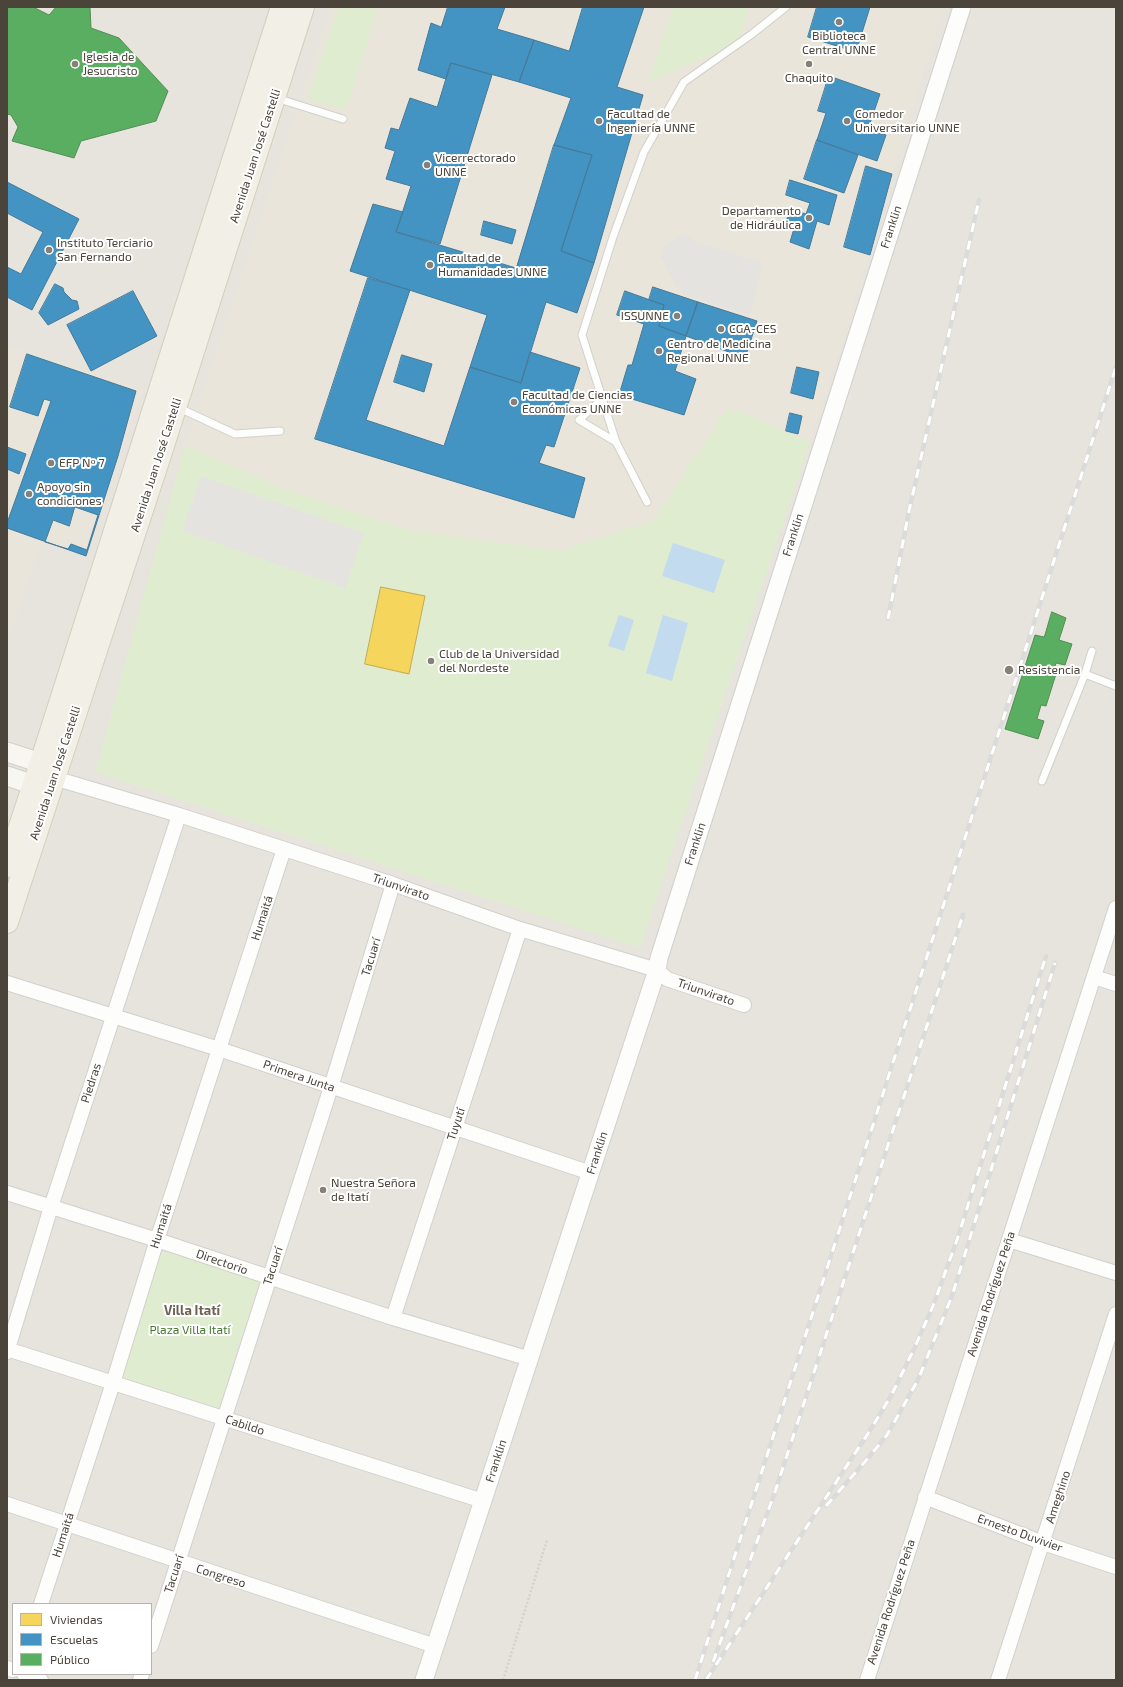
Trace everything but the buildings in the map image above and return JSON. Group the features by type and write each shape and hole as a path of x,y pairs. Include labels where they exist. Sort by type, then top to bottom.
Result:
{"main road":[{"name":"Avenida Juan José Castelli","path":"7,922 47,770 282,7"},
{"name":"Avenida Juan José Castelli","path":"7,866 34,785 47,770 175,406 303,7"},
{"path":"7,752 47,770"},
{"path":"7,776 34,785"}],"street":[{"name":"Franklin","path":"424,1680 657,970 659,958 671,920 962,7"},
{"name":"Triunvirato","path":"47,770 179,815 393,884 520,929 657,970 667,979 744,1005"},
{"name":"Piedras","path":"7,1350 51,1207 179,815"},
{"name":"Humaitá","path":"41,1603 284,849"},
{"name":"Tacuarí","path":"152,1643 331,1087 393,884"},
{"name":"Avenida Rodríguez Peña","path":"866,1680 1116,908"},
{"name":"Tuyutí","path":"392,1318 520,929"},
{"path":"1094,977 1116,984"},
{"name":"Primera Junta","path":"7,983 219,1049 591,1172"},
{"name":"Directorio","path":"7,1193 157,1240 392,1318 530,1358"},
{"path":"1009,1240 1116,1273"},
{"name":"Ameghino","path":"998,1680 1116,1314"},
{"name":"Cabildo","path":"7,1350 225,1418 483,1502"},
{"name":"Ernesto Duvivier","path":"925,1497 1043,1543 1116,1567"},
{"name":"Congreso","path":"7,1504 435,1646"},
{"path":"27,1675 42,1680"}],"lane":[{"path":"647,502 616,442 582,334 613,237 644,152 684,82 752,34 786,7"},
{"path":"274,98 344,119"},
{"path":"602,399 579,420 616,442"},
{"path":"175,406 235,434 280,432"},
{"path":"1042,780 1085,674 1092,651"},
{"path":"1085,674 1116,686"}],"path":[{"path":"503,1680 547,1540"}],"shaded area":[{"path":"7,7 1116,7 1116,1680 7,1680"},
{"path":"331,7 944,7 892,174 870,255 856,292 848,324 810,442 741,412 726,410 654,520 560,551 409,530 285,489 185,445"},
{"path":"684,234 698,242 763,263 750,315 680,293 661,257 665,245"},
{"name":"EFP Nº 7","path":"7,345 143,389 86,556 42,541 7,643"},
{"path":"201,476 364,533 345,588 182,531"}],"green space":[{"path":"339,7 378,7 346,109 307,99"},
{"path":"673,7 748,7 740,42 648,82"},
{"name":"Club de la Universidad del Nordeste","path":"726,410 741,412 810,442 640,948 95,772 185,445 285,489 409,530 560,551 654,520"},
{"name":"Plaza Villa Itatí","path":"162,1251 259,1282 219,1408 122,1377"}],"water":[{"path":"673,543 725,560 714,593 662,576"},
{"path":"619,615 634,620 624,651 608,646"},
{"path":"663,615 688,623 672,681 646,673"}],"railway":[{"path":"888,619 909,511 979,200"},
{"path":"695,1680 1116,367"},
{"path":"713,1662 775,1492 963,915"},
{"path":"706,1680 869,1432 891,1396 914,1349 933,1306 957,1240 1046,956"},
{"path":"826,1506 887,1435 918,1380 952,1296 1055,963"}],"place":[{"name":"Biblioteca Central UNNE","path":"839,22"},
{"name":"Iglesia de Jesucristo","path":"75,64"},
{"name":"Chaquito","path":"809,64"},
{"name":"Facultad de Ingeniería UNNE","path":"599,121"},
{"name":"Comedor Universitario UNNE","path":"847,121"},
{"name":"Vicerrectorado UNNE","path":"427,165"},
{"name":"Departamento de Hidráulica","path":"809,218"},
{"name":"Instituto Terciario San Fernando","path":"49,250"},
{"name":"Facultad de Humanidades UNNE","path":"430,265"},
{"name":"ISSUNNE","path":"677,316"},
{"name":"CGA-CES","path":"721,329"},
{"name":"Centro de Medicina Regional UNNE","path":"659,351"},
{"name":"Facultad de Ciencias Económicas UNNE","path":"514,402"},
{"name":"EFP Nº 7","path":"51,463"},
{"name":"Apoyo sin condiciones","path":"29,494"},
{"name":"Club de la Universidad del Nordeste","path":"431,661"},
{"name":"Resistencia","path":"1009,670"},
{"name":"Nuestra Señora de Itatí","path":"323,1190"}],"district":[{"name":"Villa Itatí","path":"192,1311"}]}
